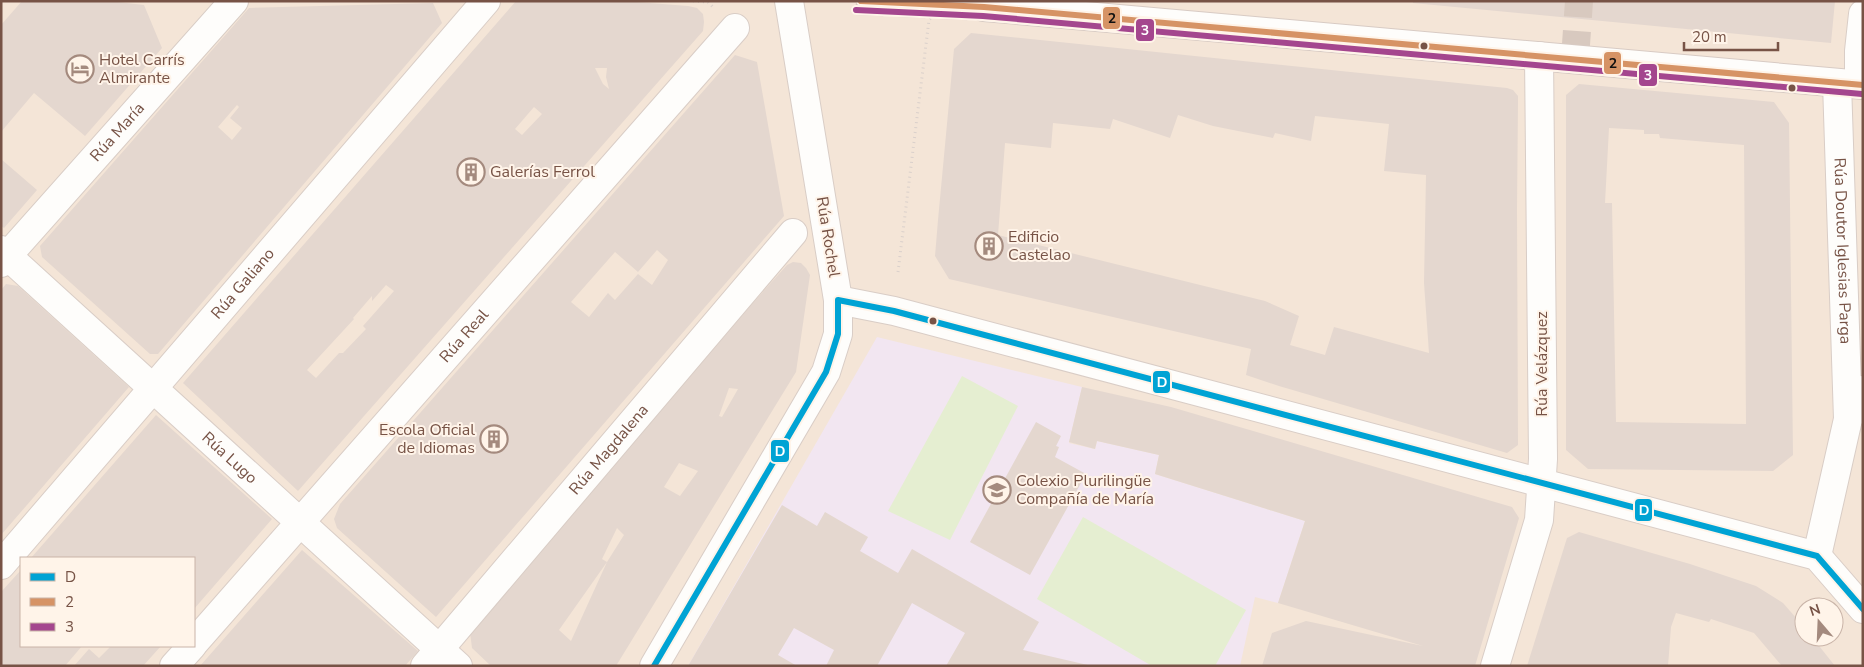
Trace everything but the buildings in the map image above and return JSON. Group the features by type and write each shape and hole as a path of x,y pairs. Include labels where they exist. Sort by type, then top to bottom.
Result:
{"street":[{"name":"Rúa María","path":"3,257 234,1"},
{"name":"Rúa Galiano","path":"1,565 486,1"},
{"name":"Rúa Rochel","path":"654,666 826,372 838,334 838,300 789,1"},
{"path":"984,7 1853,84"},
{"name":"Rúa Doutor Iglesias Parga","path":"1817,556 1848,419 1853,84 1863,14"},
{"name":"Rúa Real","path":"195,642 735,28"},
{"name":"Rúa Velázquez","path":"1495,666 1539,520 1542,483 1539,56"},
{"name":"Rúa Magdalena","path":"441,660 793,233"},
{"name":"Rúa Lugo","path":"3,257 154,389 300,522 441,660"},
{"path":"838,300 894,311 1817,556 1863,609"},
{"name":"Rúa Doutor Iglesias Parga","path":"1848,419 1863,390"},
{"name":"Rúa Real","path":"174,666 190,647"}],"path":[{"path":"898,272 929,20 947,1"}],"shaded area":[{"path":"1,1 1863,1 1863,666 1,666"},
{"name":"Colexio Plurilingüe Compañía de María","path":"877,337 1082,387 1069,443 1095,449 1097,441 1159,455 1155,474 1305,521 1278,603 1255,597 1240,666 688,666"}],"green space":[{"path":"962,376 1018,406 950,540 888,511"},
{"path":"1083,517 1246,610 1215,666 1152,666 1037,599"}],"tunnel":[{"path":"856,1 984,7"},
{"path":"1575,59 1579,1"}],"transit line":[{"name":"2","path":"861,1 984,7 1863,85"},
{"name":"3","path":"856,10 983,16 1862,94"},
{"name":"D","path":"654,666 826,372 838,334 838,300 894,311 1817,556 1863,609"}],"place":[{"name":"Hotel Carrís Almirante","path":"80,69"},
{"name":"Galerías Ferrol","path":"471,172"},
{"name":"Edificio Castelao","path":"989,246"},
{"name":"Escola Oficial de Idiomas","path":"494,439"},
{"name":"Colexio Plurilingüe Compañía de María","path":"997,490"}]}
